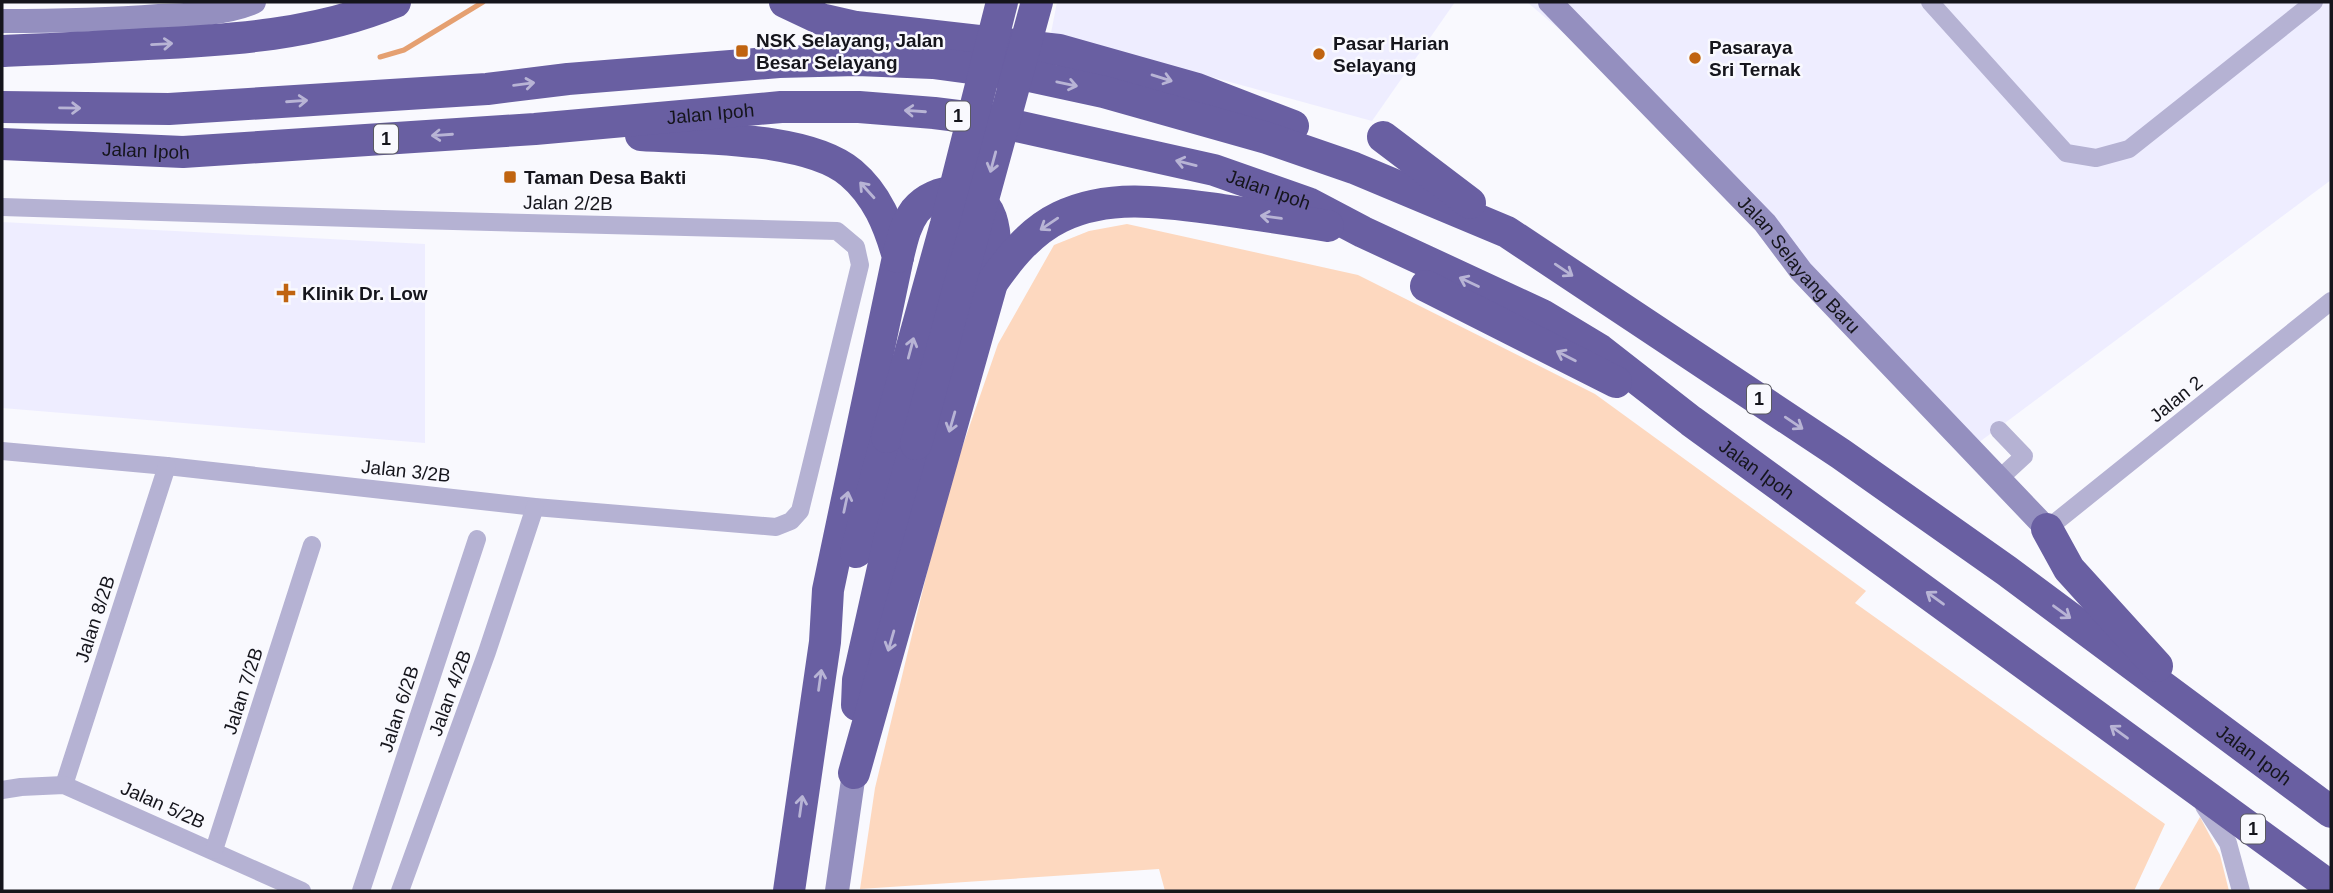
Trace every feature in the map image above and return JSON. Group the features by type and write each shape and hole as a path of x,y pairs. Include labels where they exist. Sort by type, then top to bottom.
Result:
{"highway":[{"path":"2,51 275,36 356,17 395,2"},
{"path":"785,2 821,19 856,27 1059,50 1128,67 1197,89 1305,131 1438,202"},
{"path":"854,773 858,680 889,541 902,441 946,224 1002,2"},
{"path":"825,642 902,441 1037,2"},
{"name":"Jalan Ipoh","path":"2,107 169,109 486,89 582,78 779,62 857,60 933,63 1030,76 1104,92 1198,118 1323,156 1507,232 1841,454 2007,571 2331,812"},
{"name":"Jalan Ipoh","path":"2,144 183,152 535,129 781,107 859,107 990,120 1214,170 1308,203 1363,232 1542,315 1600,350 1691,421 2331,887"},
{"path":"535,129 716,140 778,146 825,156 851,173 874,199 890,228 898,257"},
{"path":"1383,136 1507,232"},
{"path":"786,885 825,642 828,590 898,257 905,231 916,211 929,199 947,192 967,192 980,200 990,215 995,234 992,283 854,773"},
{"path":"992,283 1012,256 1035,233 1060,216 1130,200 1166,202 1363,232"},
{"path":"1426,286 1691,421"},
{"path":"2007,571 2041,574 2049,570 2052,562 2047,529"},
{"path":"2047,529 2069,569 2195,710"}],"street":[{"path":"2,22 185,15 254,2"},
{"name":"Jalan Selayang Baru","path":"1550,2 1765,223 1801,271 2047,529"},
{"path":"1930,2 2066,153 2096,158 2129,149 2314,2"},
{"name":"Jalan 2/2B","path":"2,206 837,231 856,247 860,265 800,511"},
{"name":"Jalan 2","path":"2047,529 2331,301"},
{"path":"1999,430 2024,456 1999,479"},
{"name":"Jalan 3/2B","path":"2,451 167,466 535,507 776,527 792,521 800,511"},
{"name":"Jalan 8/2B","path":"64,785 167,466"},
{"name":"Jalan 4/2B","path":"400,891 479,674 535,507"},
{"name":"Jalan 6/2B","path":"361,891 477,539"},
{"name":"Jalan 7/2B","path":"214,850 312,545"},
{"path":"2174,772 2202,803 2228,843 2241,891"},
{"path":"837,891 854,773"},
{"name":"Jalan 5/2B","path":"2,790 64,785 302,891"}],"shaded area":[{"path":"1057,2 1455,2 1372,121 1051,33"},
{"path":"1527,2 2331,2 2331,180 1962,455 1763,233 1599,63"},
{"path":"2,222 425,244 425,443 2,408"},
{"path":"1127,224 1358,275 1595,394 1866,591 1855,603 2165,824 2134,891 1165,891 1159,869 860,889 875,788 946,494 998,344 1054,245 1089,231"},
{"path":"2200,817 2220,855 2229,891 2158,891"}],"waterway":[{"path":"380,57 404,50 483,2"}],"place":[{"name":"NSK Selayang, Jalan Besar Selayang","path":"742,51"},
{"name":"Pasar Harian Selayang","path":"1319,54"},
{"name":"Pasaraya Sri Ternak","path":"1695,58"},
{"name":"Taman Desa Bakti","path":"510,177"},
{"name":"Klinik Dr. Low","path":"286,293"}]}
